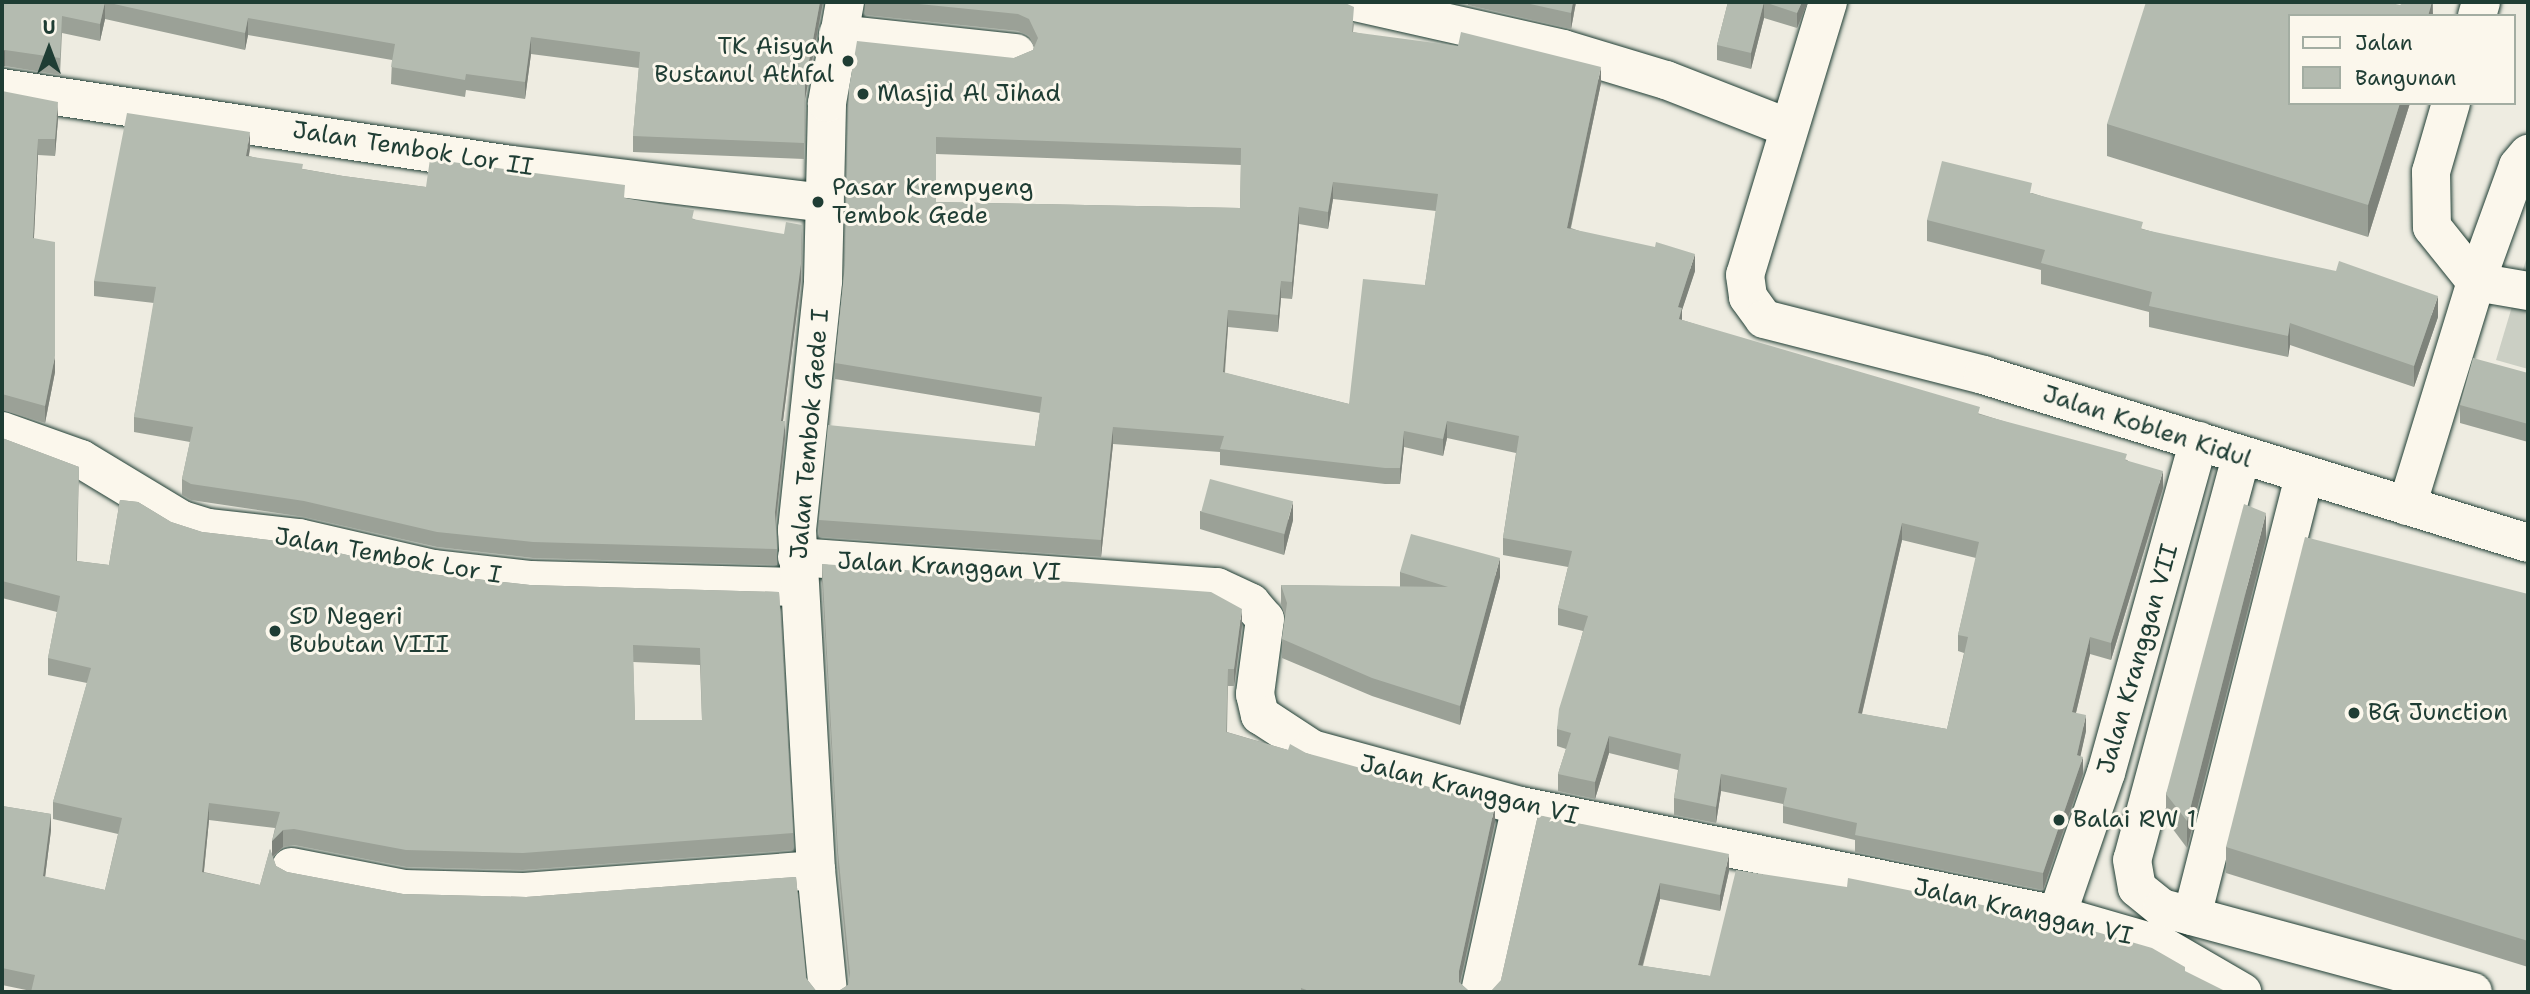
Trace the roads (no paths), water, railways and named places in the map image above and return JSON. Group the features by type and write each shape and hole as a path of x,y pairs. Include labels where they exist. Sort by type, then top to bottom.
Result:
{"street":[{"path":"1355,2 1563,49 1666,80 1789,128 1828,2"},
{"path":"841,18 1016,53"},
{"name":"Jalan Tembok Gede I","path":"828,992 816,870 797,572 802,464 823,281 827,103 841,18"},
{"name":"Jalan Tembok Lor II","path":"2,88 511,165 825,203"},
{"path":"2450,105 2431,173 2432,227 2476,282 2528,291"},
{"name":"Jalan Koblen Kidul","path":"1789,128 1745,275 1748,297 1764,319 1983,375 2199,441 2304,478 2407,506 2528,544"},
{"path":"2407,506 2476,282 2518,166 2528,154"},
{"name":"Jalan Tembok Lor I","path":"2,431 81,459 182,520 208,528 299,538 433,569 531,580 797,572"},
{"name":"Jalan Kranggan VII","path":"2057,915 2106,773 2199,441"},
{"path":"2241,457 2132,860 2137,888 2162,908 2473,992"},
{"path":"2192,916 2304,541 2304,478"},
{"name":"Jalan Kranggan VI","path":"797,572 1217,587 1251,603 1265,619 1255,694 1260,715 1312,749 1521,806 2057,915 2161,946 2242,992"},
{"path":"1480,992 1521,806"},
{"path":"291,867 404,889 524,892 816,870"}],"place":[{"name":"TK Aisyah Bustanul Athfal","path":"848,61"},
{"name":"Masjid Al Jihad","path":"863,94"},
{"name":"Pasar Krempyeng Tembok Gede","path":"818,202"},
{"name":"SD Negeri Bubutan VIII","path":"275,631"},
{"name":"BG Junction","path":"2354,713"},
{"name":"Balai RW 1","path":"2059,820"}]}
